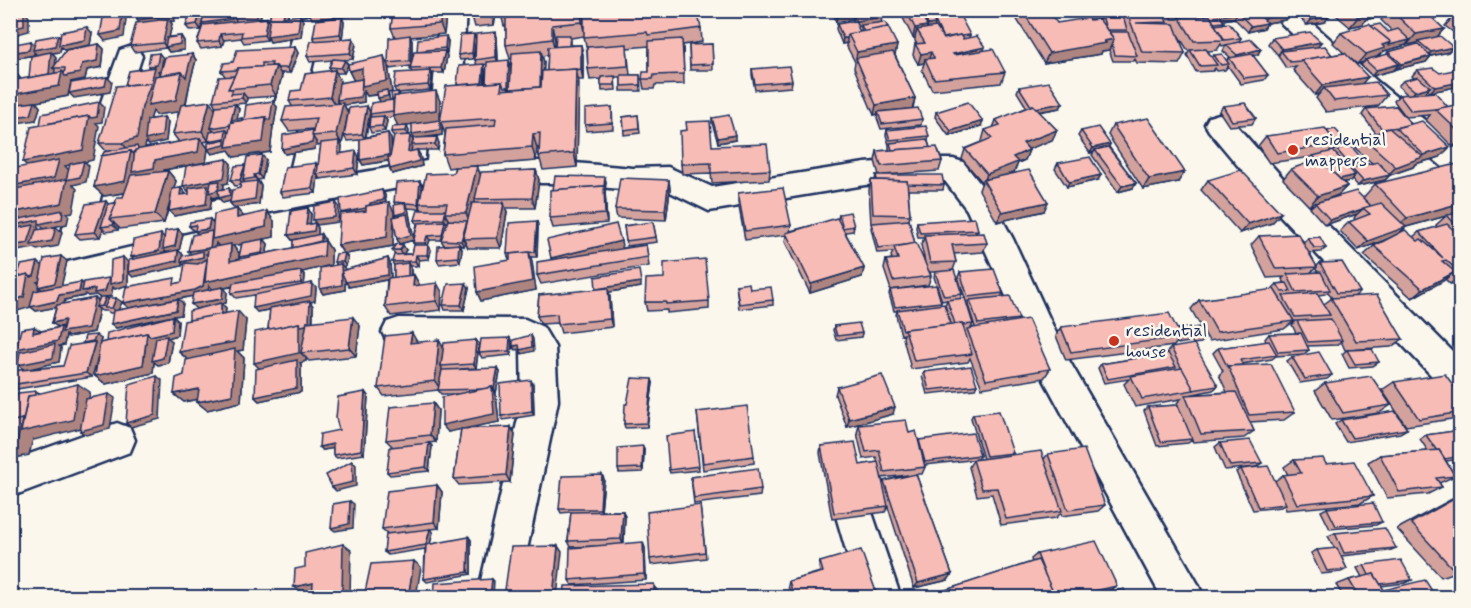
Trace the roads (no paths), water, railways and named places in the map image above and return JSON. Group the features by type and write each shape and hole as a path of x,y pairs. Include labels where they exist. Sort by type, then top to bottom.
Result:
{"street":[{"path":"441,171 449,88 453,10"},
{"path":"1291,18 1369,90 1461,165"},
{"path":"265,201 309,24"},
{"path":"74,244 98,149 129,56"},
{"path":"1220,124 1285,201 1461,382"},
{"path":"10,260 265,201 425,172 552,172 633,179 668,178 709,199 865,174 953,170 978,203 997,239 1055,367 1184,597"},
{"path":"399,332 525,333 538,347 540,401 497,597"},
{"path":"10,479 117,440"},
{"path":"850,499 881,597"}],"place":[{"name":"residential mappers","path":"1293,150"},
{"name":"residential house","path":"1114,341"}]}
